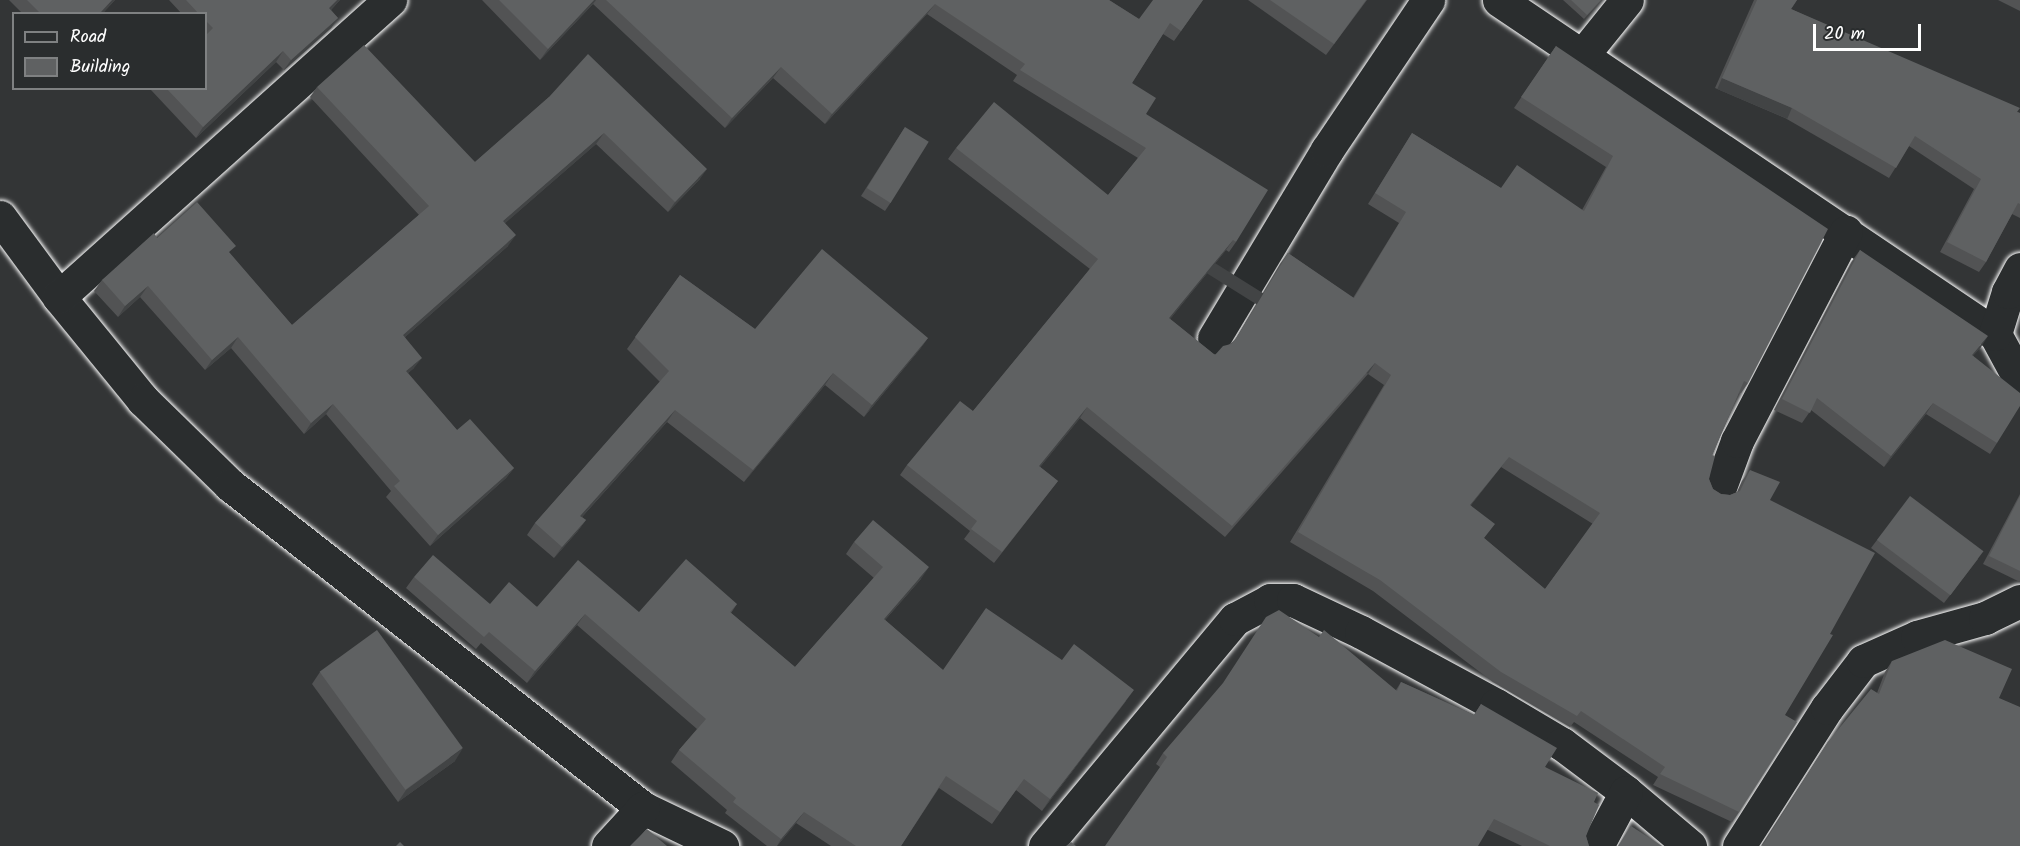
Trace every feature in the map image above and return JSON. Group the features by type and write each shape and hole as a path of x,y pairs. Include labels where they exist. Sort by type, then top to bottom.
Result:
{"street":[{"path":"59,297 390,0"},
{"path":"1214,338 1327,150 1428,0"},
{"path":"1498,0 1995,334 2020,380"},
{"path":"1581,57 1627,0"},
{"path":"0,217 59,297 143,400 230,485 643,808 722,846"},
{"path":"1719,488 1737,441 1846,232"},
{"path":"1995,334 2008,292 2020,269"},
{"path":"1045,846 1234,619 1270,600 1293,600 1361,632 1486,699 1562,744 1626,792 1690,846"},
{"path":"1738,846 1827,708 1863,662 1917,637 1985,618 2020,601"},
{"path":"1597,846 1626,792"},
{"path":"608,846 643,808"}],"building":[{"path":"27,0 112,0 101,12 39,12"},
{"path":"186,0 337,0 329,8 338,18 291,60 283,51 203,127 168,90 207,90 207,34 213,28 207,22 207,12 197,12"},
{"path":"499,0 594,0 548,49"},
{"path":"606,0 1109,0 1139,19 1153,0 1203,0 1181,31 1170,23 1132,83 1156,98 1146,114 1268,190 1236,242 1233,240 1169,318 1215,355 1223,346 1231,344 1237,337 1288,253 1354,298 1406,212 1375,193 1412,133 1501,188 1517,165 1584,211 1613,156 1521,97 1556,46 1828,229 1748,383 1744,381 1712,455 1715,456 1709,479 1713,489 1721,494 1730,495 1740,491 1750,470 1780,482 1770,500 1875,553 1830,634 1833,635 1785,715 1797,722 1739,812 1660,774 1665,767 1581,711 1577,716 1501,672 1380,580 1298,532 1391,375 1375,363 1232,526 1087,407 1039,466 1058,481 1002,552 971,529 977,521 907,465 960,401 973,411 1098,259 956,148 994,102 1108,195 1146,148 1020,70 1025,64 935,4 832,114 781,67 732,118","holes":["1509,457 1600,513 1545,589 1484,538 1495,524 1470,505"]},
{"path":"1270,0 1366,0 1334,44"},
{"path":"1571,0 1601,0 1587,15"},
{"path":"1757,0 1797,0 1791,9 2020,108 2017,112 2020,113 2020,204 2018,203 1986,262 1947,242 1981,179 1915,136 1896,168 1792,108 1722,78"},
{"path":"364,45 475,162 549,97 588,54 707,169 675,202 604,133 503,221 516,235 403,335 422,358 406,371 457,430 470,419 514,468 438,535 394,486 400,481 333,404 311,423 238,337 212,360 148,286 125,306 102,280 154,233 157,238 197,202 236,246 229,252 292,325 429,206 317,87"},
{"path":"905,127 929,142 891,203 867,188"},
{"path":"822,249 928,338 872,405 833,373 753,470 675,410 580,516 586,520 562,547 535,523 669,371 635,337 680,275 755,329"},
{"path":"1860,250 1988,336 1972,355 2020,393 2020,406 1997,443 1933,403 1891,456 1817,398 1810,413 1782,399"},
{"path":"1910,496 1983,551 1950,595 1877,540"},
{"path":"2020,496 2020,571 1989,556"},
{"path":"873,520 929,567 884,619 943,670 986,608 1062,660 1074,644 1134,690 1050,799 1024,779 1000,812 946,776 901,846 856,846 804,812 781,839 733,802 736,798 679,750 706,719 585,614 535,671 489,632 484,637 414,577 433,555 490,604 509,582 537,607 578,560 639,612 686,559 737,604 730,612 795,667 883,567 854,542"},
{"path":"1279,610 1319,637 1324,630 1397,691 1401,682 1474,715 1481,704 1557,748 1545,767 1598,793 1594,802 1599,805 1586,836 1589,846 1550,846 1494,819 1478,846 1105,846 1167,757 1163,753 1223,683 1266,617"},
{"path":"377,630 463,748 405,790 320,672"},
{"path":"1945,640 2012,669 1999,698 2020,707 2020,846 1762,846 1828,742 1871,689 1879,694 1892,661"},
{"path":"1631,826 1662,846 1618,846"},
{"path":"647,829 667,846 630,846"}]}
